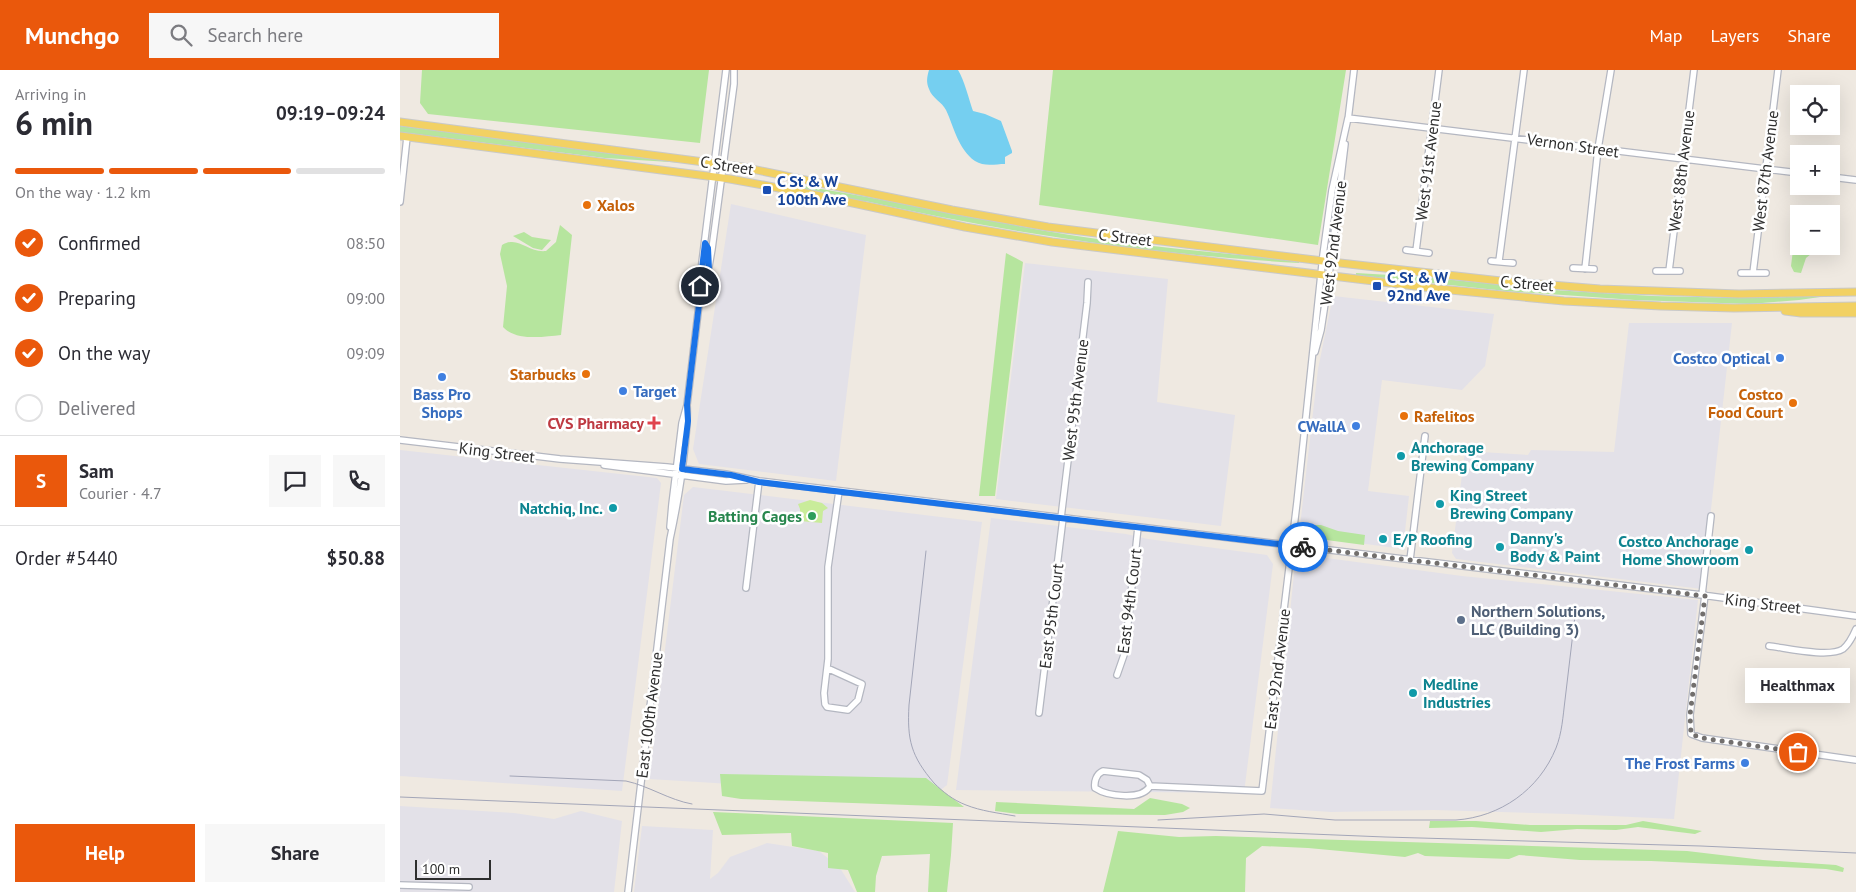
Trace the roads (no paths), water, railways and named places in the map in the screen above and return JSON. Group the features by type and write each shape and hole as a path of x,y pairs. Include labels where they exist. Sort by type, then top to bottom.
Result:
{"main road":[{"name":"C Street","path":"400,122 715,162 824,182 960,212 1048,227 1331,262 1501,281 1608,290 1739,294 1856,292"},
{"name":"C Street","path":"404,137 713,176 1023,237 1329,276 1574,302 1760,308 1856,306"},
{"path":"1760,308 1801,313 1856,313"}],"street":[{"path":"700,296 726,70"},
{"path":"700,296 709,269 724,164 734,70"},
{"name":"West 92nd Avenue","path":"1311,367 1321,330 1329,276 1354,70"},
{"name":"West 91st Avenue","path":"1416,251 1438,70"},
{"path":"1499,261 1524,70"},
{"path":"1585,269 1598,149 1611,70"},
{"name":"West 88th Avenue","path":"1669,271 1694,70"},
{"name":"West 87th Avenue","path":"1753,273 1778,70"},
{"name":"West 92nd Avenue","path":"1292,546 1321,274 1332,190 1348,118"},
{"name":"Vernon Street","path":"1348,118 1790,172"},
{"path":"400,202 404,137"},
{"path":"1840,178 1856,180"},
{"path":"705,243 708,248 709,269"},
{"path":"1406,250 1429,253"},
{"path":"1491,260 1513,263"},
{"path":"1573,268 1594,270"},
{"path":"1656,271 1680,271"},
{"path":"1740,274 1766,272"},
{"name":"West 95th Avenue","path":"1062,518 1088,282"},
{"name":"East 100th Avenue","path":"628,892 671,538 671,510 688,421 687,405 700,296"},
{"path":"1410,560 1425,436"},
{"name":"King Street","path":"400,440 595,462 611,466 731,475 759,482 1703,595 1856,616"},
{"path":"746,588 759,482"},
{"path":"827,668 862,684 858,700 848,710 827,708 824,693 827,668 828,567 840,492"},
{"path":"1711,516 1690,715 1691,734 1702,738 1856,760"},
{"name":"East 95th Court","path":"1039,713 1062,518"},
{"name":"East 94th Court","path":"1117,675 1125,652 1138,527"},
{"name":"East 92nd Avenue","path":"1150,786 1262,791 1292,546"},
{"path":"1769,646 1825,652 1838,651 1847,645 1856,629"},
{"path":"1103,770 1139,775 1147,780 1150,786 1145,793 1136,796 1103,793 1095,788 1094,784 1098,774 1103,770"},
{"path":"400,885 469,887"}],"water":[{"path":"929,70 958,70 973,111 1001,121 1012,151 1012,153 1005,157 1005,164 986,165 978,163 964,150 946,110 929,89 927,80"}],"railway":[{"path":"926,551 909,705 910,738 915,756 934,783 953,798 978,809 1015,816"},
{"path":"1158,820 1264,814 1335,820 1456,820 1472,818 1502,807 1516,799 1539,777 1549,763 1556,748 1562,724 1575,616"},
{"path":"510,776 626,781 692,804"},
{"path":"400,797 1385,837 1701,846 1856,853"}],"place":[{"name":"C St & W 100th Ave","path":"767,190"},
{"name":"Xalos","path":"587,205"},
{"name":"C St & W 92nd Ave","path":"1377,286"},
{"name":"Costco Optical","path":"1780,358"},
{"name":"Starbucks","path":"586,374"},
{"name":"Bass Pro Shops","path":"442,377"},
{"name":"Target","path":"623,391"},
{"name":"Costco Food Court","path":"1793,403"},
{"name":"Rafelitos","path":"1404,416"},
{"name":"CVS Pharmacy","path":"654,423"},
{"name":"CWallA","path":"1356,426"},
{"name":"Anchorage Brewing Company","path":"1401,456"},
{"name":"King Street Brewing Company","path":"1440,504"},
{"name":"Natchiq, Inc.","path":"613,508"},
{"name":"Batting Cages","path":"812,516"},
{"name":"E/P Roofing","path":"1383,539"},
{"name":"Danny's Body & Paint","path":"1500,547"},
{"name":"Costco Anchorage Home Showroom","path":"1749,550"},
{"name":"Northern Solutions, LLC (Building 3)","path":"1461,620"},
{"name":"Medline Industries","path":"1413,693"},
{"name":"Healthmax","path":"1798,752"},
{"name":"The Frost Farms","path":"1745,763"}]}
